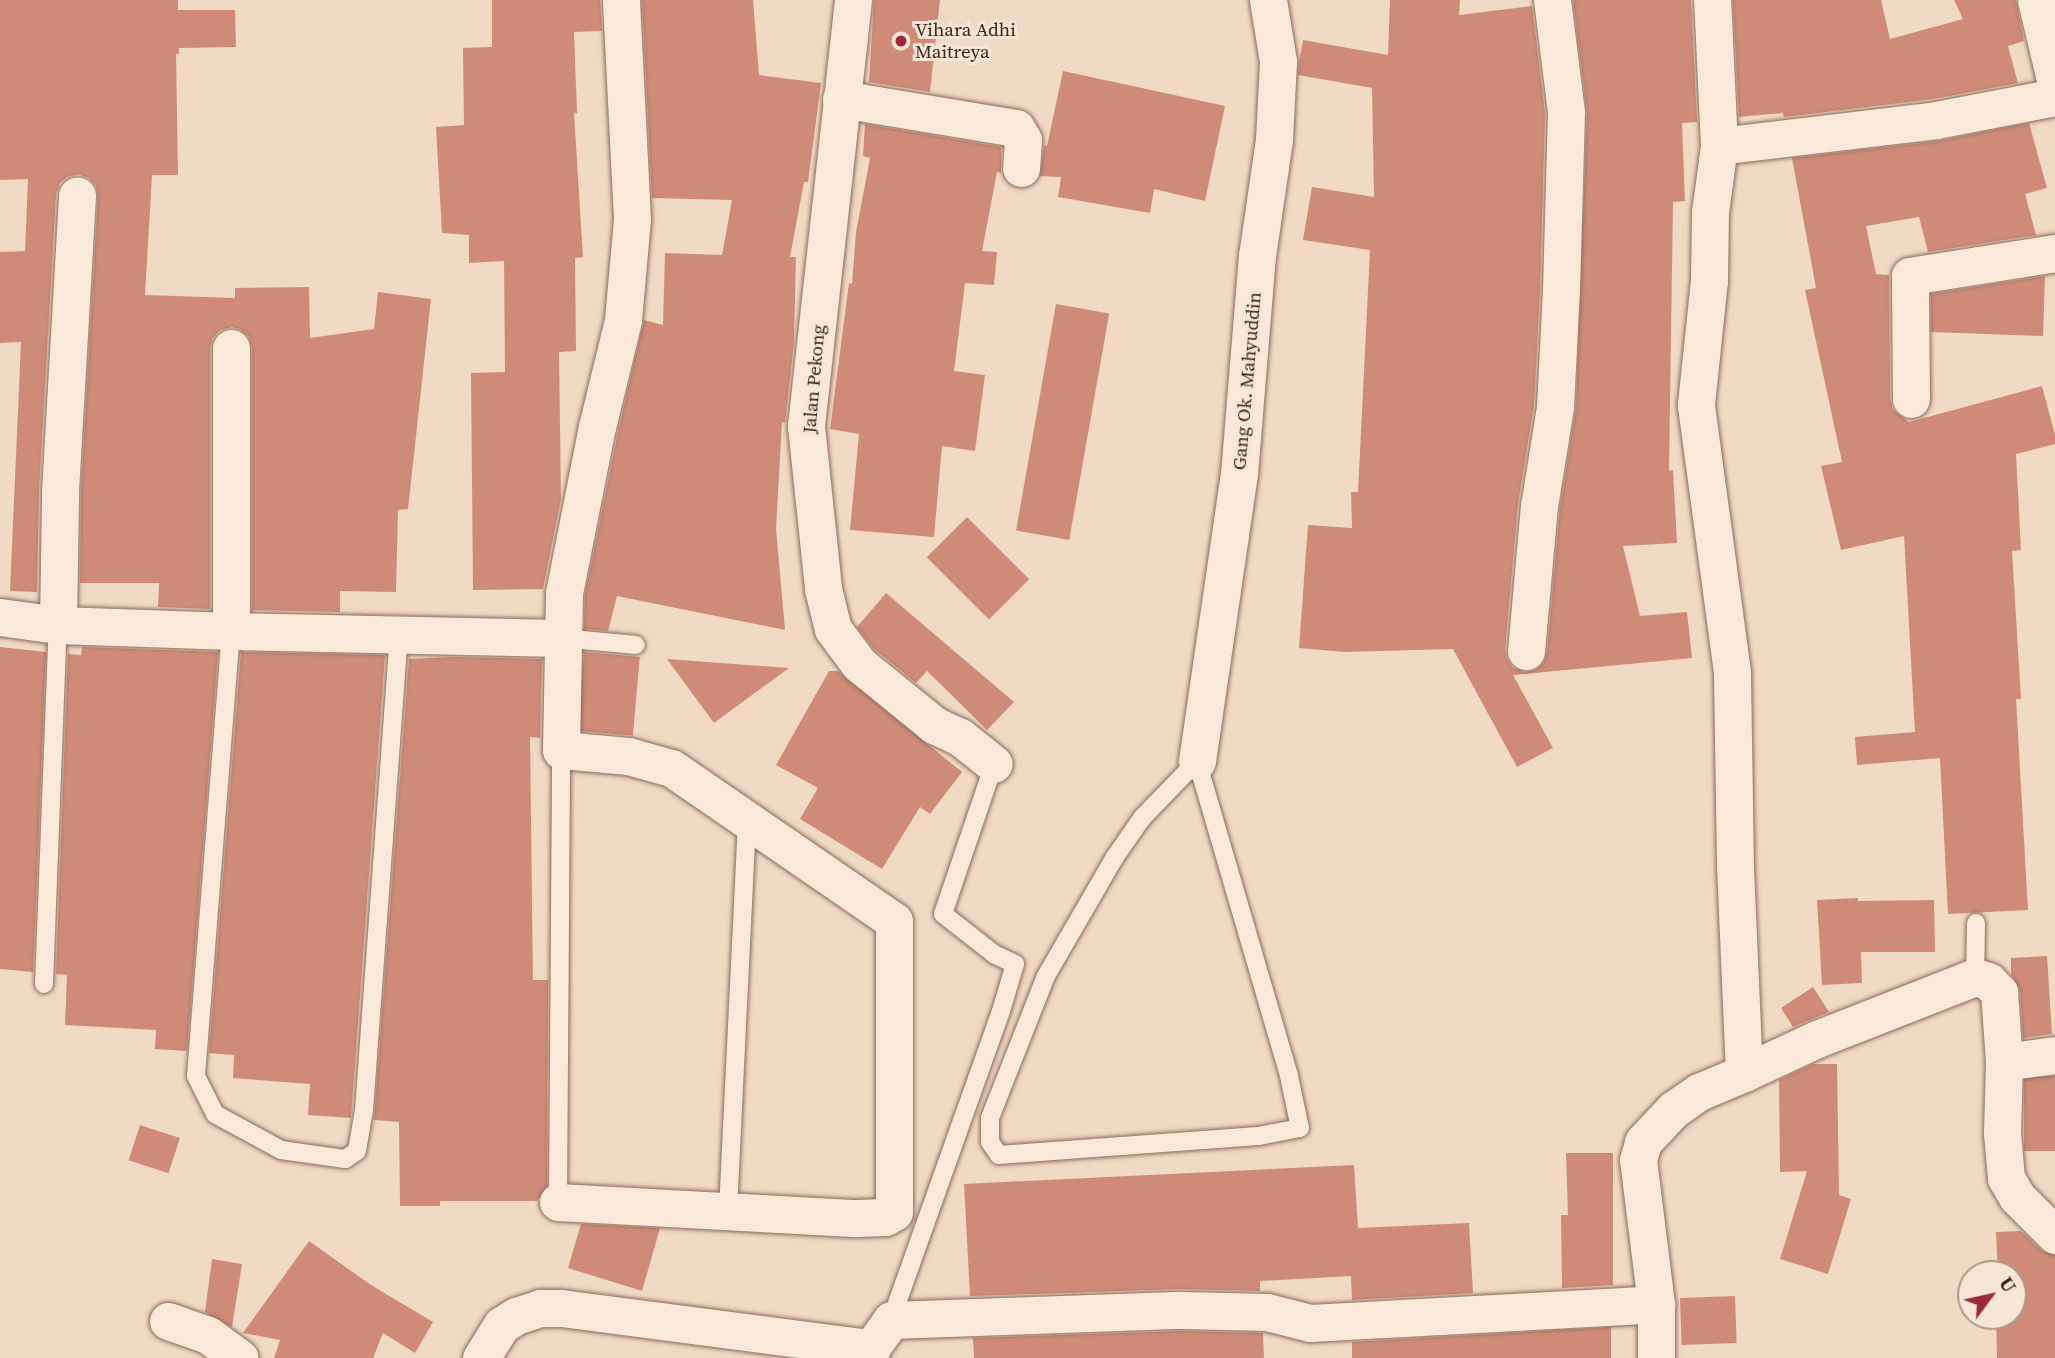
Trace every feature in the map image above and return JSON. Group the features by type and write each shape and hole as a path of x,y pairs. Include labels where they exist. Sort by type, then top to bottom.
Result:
{"street":[{"path":"558,1202 857,1218 885,1217 894,1212 897,925 890,916 671,768 628,756 561,750 561,638 564,593 584,485 623,320 632,219 621,0"},
{"name":"Jalan Pekong","path":"853,0 832,210 806,426 823,589 833,629 859,664 934,724 960,737 994,764"},
{"name":"Gang Ok. Mahyuddin","path":"1197,761 1239,474 1257,256 1273,140 1278,61 1268,0"},
{"path":"1525,651 1539,506 1555,407 1561,290 1566,112 1552,0"},
{"path":"1712,0 1719,146 1710,212 1709,281 1696,404 1732,672 1736,879 1744,1073"},
{"path":"2036,0 2055,80"},
{"path":"1719,146 1936,120 2055,97"},
{"path":"841,99 1016,128 1023,140 1021,168"},
{"path":"58,625 60,491 77,195"},
{"path":"1912,399 1910,276 2055,253"},
{"path":"231,348 231,631"},
{"path":"0,617 58,625 561,638"},
{"path":"1656,1358 1656,1304 1638,1160 1643,1142 1673,1110 1699,1092 1817,1039 1975,977 1988,981 1999,992 2004,1062 2002,1133 2006,1178 2017,1197 2055,1235"},
{"path":"2004,1062 2055,1055"},
{"path":"481,1358 502,1325 516,1316 540,1308 562,1308 877,1342 1182,1310 1267,1312 1310,1323 1656,1304"},
{"path":"168,1321 208,1335 240,1358"}],"lane":[{"path":"44,984 58,625"},
{"path":"231,631 196,1076 202,1093 215,1114 281,1150 345,1159 356,1151 363,1110 398,635"},
{"path":"561,638 636,645"},
{"path":"558,1202 561,750"},
{"path":"1197,761 1289,1076 1300,1128 1258,1136 999,1155 990,1142 990,1118 1045,976 1115,857 1142,818 1197,761"},
{"path":"877,1342 1001,1011 1014,964 993,954 943,914 994,764"},
{"path":"728,1210 747,819"},
{"path":"1975,977 1976,923"}],"building":[{"path":"0,0 178,0 178,10 235,10 236,47 179,48 179,54 176,54 178,175 152,175 145,295 235,298 235,288 309,287 310,338 374,329 378,292 431,299 408,509 398,510 396,592 340,591 340,612 252,610 252,348 249,337 232,327 220,330 213,338 210,348 210,609 158,607 159,583 80,583 81,492 98,196 96,186 89,178 78,174 67,177 60,183 56,194 39,490 37,592 10,591 21,342 0,343 0,252 25,251 28,179 0,180"},
{"path":"492,0 600,0 602,31 574,32 577,113 574,113 583,257 575,258 576,351 559,352 561,499 543,589 473,590 471,373 505,372 504,261 469,263 469,235 442,233 436,127 464,125 463,48 492,47"},
{"path":"642,0 753,0 759,75 821,83 808,182 804,182 790,257 796,257 794,342 785,423 782,422 776,529 785,630 617,596 608,631 584,629 585,595 644,320 663,325 665,253 722,255 732,200 652,198"},
{"name":"Vihara Adhi Maitreya","path":"874,0 940,0 930,92 869,82"},
{"path":"1390,0 1460,0 1459,15 1532,6 1545,113 1540,289 1534,405 1518,504 1505,649 1513,668 1525,672 1535,670 1543,664 1547,653 1560,509 1576,408 1587,112 1573,0 1691,0 1697,122 1682,123 1685,201 1673,202 1669,471 1673,470 1677,543 1623,546 1640,616 1687,612 1692,658 1513,675 1553,748 1517,767 1453,649 1344,652 1299,648 1308,525 1352,528 1351,492 1358,492 1370,250 1303,240 1312,187 1374,197 1372,88 1298,75 1299,63 1303,40 1388,55"},
{"path":"1733,0 1881,0 1890,39 1963,19 1954,0 2016,0 2024,41 2008,46 2018,83 1933,99 1784,117 1783,113 1739,117"},
{"path":"1063,71 1225,106 1205,201 1154,189 1150,213 1058,197 1061,177 1040,176 1044,145 1047,146"},
{"path":"2029,123 2047,188 2025,194 2036,235 1928,252 1919,217 1866,226 1876,274 1889,275 1890,399 1893,410 1909,422 2042,386 2055,435 2055,444 2016,454 2021,550 2012,551 2021,699 2016,699 2028,910 1948,914 1940,758 1857,765 1855,737 1915,732 1904,536 1841,550 1821,466 1842,462 1805,290 1816,288 1792,158 1938,141"},
{"path":"865,124 1001,147 1001,173 997,172 982,251 997,252 994,285 965,283 954,371 985,375 975,451 942,446 934,537 850,530 859,434 830,429 849,283 852,284 856,232 870,158 863,156"},
{"path":"2045,276 2043,336 1931,332 1931,294"},
{"path":"1056,304 1109,313 1069,540 1016,531"},
{"path":"967,517 1029,579 989,620 927,557"},
{"path":"886,593 1014,702 987,730 927,671 916,683 874,649 857,627"},
{"path":"0,647 46,652 33,972 0,969"},
{"path":"82,647 218,652 187,1051 155,1049 156,1030 65,1025 67,975 56,974 68,654 81,655"},
{"path":"241,652 385,655 351,1118 308,1115 310,1084 233,1078 234,1055 209,1053"},
{"path":"584,652 640,657 633,736 577,731"},
{"path":"409,659 542,659 540,738 530,737 533,980 548,980 547,1185 537,1201 440,1201 440,1206 400,1206 399,1122 374,1120"},
{"path":"667,659 789,668 714,723"},
{"path":"829,671 838,671 962,772 930,814 920,807 882,869 800,819 818,788 776,765"},
{"path":"1858,898 1858,901 1934,900 1935,952 1861,952 1862,983 1822,985 1817,900"},
{"path":"2047,956 2052,1034 2023,1038 2020,990 2011,975 2011,958"},
{"path":"1813,987 1829,1012 1793,1027 1781,1008"},
{"path":"1813,1064 1837,1064 1839,1195 1851,1199 1828,1274 1780,1259 1807,1171 1780,1172 1779,1080"},
{"path":"2024,1076 2055,1076 2055,1151 2024,1151"},
{"path":"140,1125 180,1138 169,1173 129,1160"},
{"path":"1566,1153 1613,1153 1613,1285 1562,1288 1561,1215 1568,1215"},
{"path":"1354,1165 1358,1228 1469,1223 1473,1293 1352,1300 1351,1276 1260,1281 1260,1291 1181,1289 970,1296 964,1184"},
{"path":"581,1224 660,1228 642,1291 568,1268"},
{"path":"2021,1231 2041,1250 2055,1255 2055,1358 1997,1358 1996,1330 2027,1330 2027,1260 1997,1260 1996,1232"},
{"path":"309,1241 371,1285 433,1322 415,1353 383,1333 373,1358 274,1358 280,1340 243,1333"},
{"path":"212,1259 242,1264 232,1327 205,1312"},
{"path":"1735,1296 1737,1343 1682,1345 1680,1298"},
{"path":"1611,1327 1611,1358 1352,1358 1352,1342"},
{"path":"1182,1331 1263,1333 1264,1358 974,1358 973,1338"}],"place":[{"name":"Vihara Adhi Maitreya","path":"901,41"}]}
